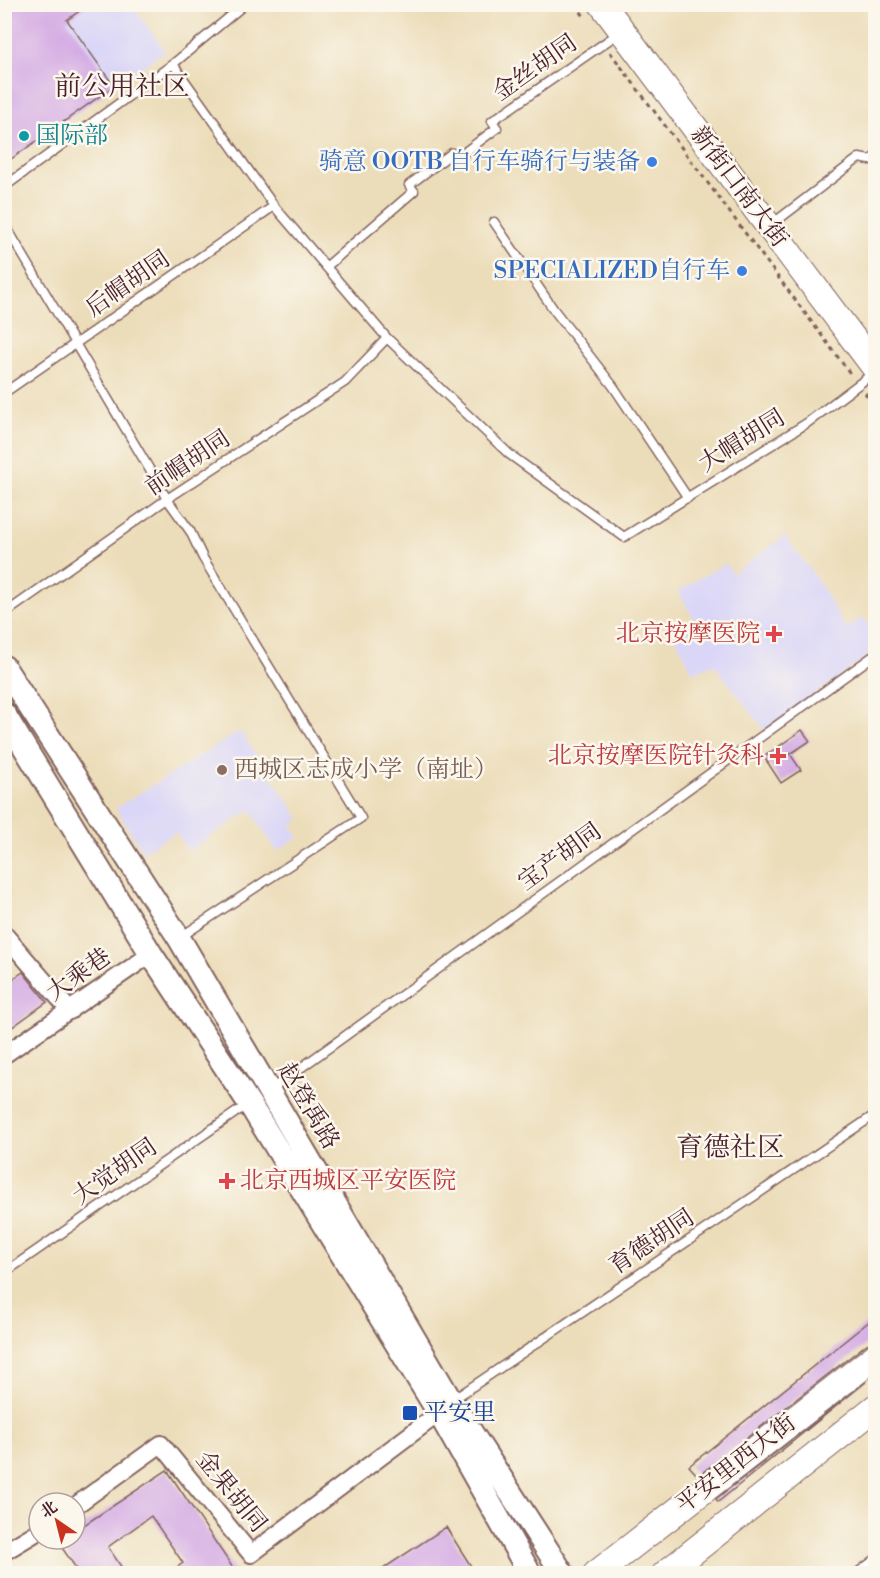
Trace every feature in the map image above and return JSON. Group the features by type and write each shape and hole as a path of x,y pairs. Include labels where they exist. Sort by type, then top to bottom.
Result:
{"main road":[{"name":"新街口南大街","path":"602,4 613,37 768,227 868,364"},
{"name":"赵登禹路","path":"4,667 178,938 268,1091 445,1407 530,1574"},
{"name":"赵登禹路","path":"4,714 151,954 445,1407 563,1574"},
{"name":"平安里西大街","path":"596,1574 876,1356"},
{"name":"平安里西大街","path":"665,1574 876,1407"}],"street":[{"path":"4,934 70,1011"},
{"name":"大乘巷","path":"4,1055 151,954"},
{"name":"金果胡同","path":"87,1497 161,1444 251,1554 445,1407"},
{"path":"4,1552 27,1538"}],"lane":[{"path":"4,187 173,64 244,4"},
{"name":"金丝胡同","path":"326,267 414,191 409,184 452,153 457,158 497,128 492,121 613,37"},
{"path":"173,64 274,206 387,338"},
{"path":"768,227 859,158 870,160 876,156"},
{"name":"后帽胡同","path":"4,393 274,206"},
{"path":"494,222 554,310 613,386 688,498"},
{"path":"4,223 167,499 190,531 203,558 361,818 178,938"},
{"name":"大帽胡同","path":"387,338 509,454 624,537 807,423 868,364"},
{"name":"前帽胡同","path":"4,614 167,499 345,382 387,338"},
{"name":"宝产胡同","path":"268,1091 876,654"},
{"name":"大觉胡同","path":"4,1273 249,1103"},
{"name":"育德胡同","path":"445,1407 876,1114"},
{"path":"855,1574 876,1559"}],"path":[{"path":"576,4 613,37 868,364 871,401 876,407"},
{"path":"871,401 876,398"}],"shaded area":[{"path":"5,5 132,5 165,51 5,164"},
{"name":"北京按摩医院","path":"785,536 816,578 846,629 863,617 875,635 875,651 765,731 714,664 693,673 673,633 695,621 678,591 726,563 732,574"},
{"name":"西城区志成小学（南址）","path":"240,731 300,819 291,825 299,837 277,851 250,810 188,851 176,832 143,852 116,808"}],"building":[{"path":"4,4 89,4 67,20 114,86 4,164"},
{"name":"北京按摩医院针灸科","path":"802,730 810,741 790,754 801,770 781,783 764,757"},
{"path":"23,972 47,1002 4,1033 4,985"},
{"path":"876,1316 876,1341 867,1344 698,1476 689,1466"},
{"path":"866,1382 718,1502 716,1499"},
{"path":"167,1470 237,1574 167,1574 183,1563 151,1516 108,1547 126,1574 80,1574 64,1551 87,1551 87,1523"},
{"path":"446,1527 476,1574 375,1574"}],"place":[{"name":"国际部","path":"24,136"},
{"name":"骑意 OOTB 自行车骑行与装备","path":"652,162"},
{"name":"SPECIALIZED自行车","path":"742,271"},
{"name":"北京按摩医院","path":"774,634"},
{"name":"北京按摩医院针灸科","path":"778,756"},
{"name":"西城区志成小学（南址）","path":"222,770"},
{"name":"北京西城区平安医院","path":"227,1181"},
{"name":"平安里","path":"410,1413"}],"district":[{"name":"前公用社区","path":"122,87"},
{"name":"育德社区","path":"730,1148"}]}
